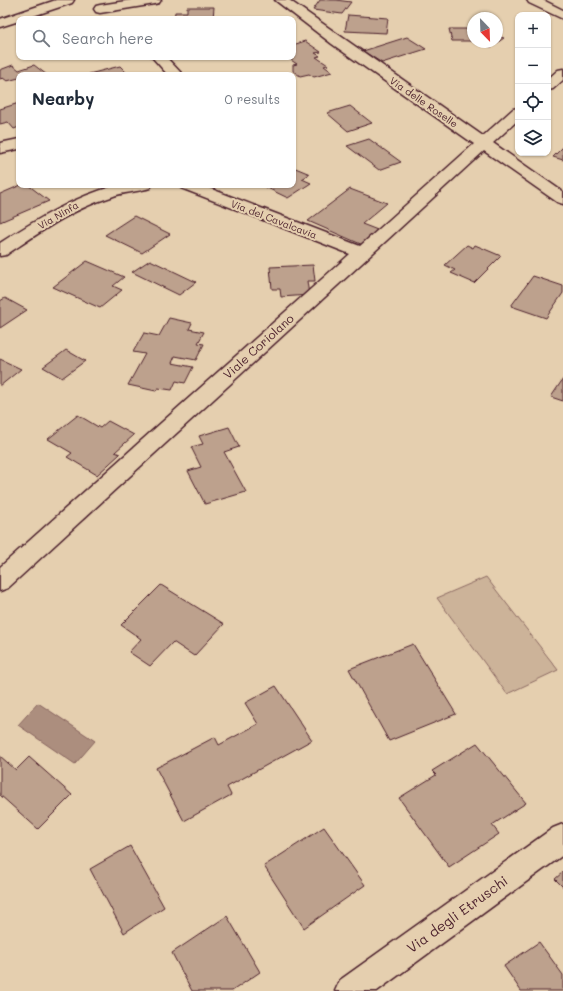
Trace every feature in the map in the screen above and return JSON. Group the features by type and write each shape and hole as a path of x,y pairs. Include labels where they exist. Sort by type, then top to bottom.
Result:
{"street":[{"path":"21,16 68,0"},
{"path":"110,16 95,6 155,0"},
{"path":"533,0 563,15"},
{"name":"Via delle Roselle","path":"284,2 337,42 563,199"},
{"path":"0,23 16,18"},
{"path":"162,60 173,72"},
{"path":"550,84 563,73"},
{"name":"Viale Coriolano","path":"0,581 361,252 515,115"},
{"path":"0,148 16,145"},
{"name":"Via Ninfa","path":"0,251 51,218 79,203 126,188"},
{"name":"Via del Cavalcavia","path":"196,188 361,252"},
{"name":"Via degli Etruschi","path":"351,991 563,838"}],"shaded area":[{"path":"486,577 558,670 507,694 437,598"},
{"path":"38,703 95,741 75,764 18,725"}],"building":[{"path":"320,0 351,2 342,14 313,10"},
{"path":"187,7 214,7 213,16 174,16 175,12 187,12"},
{"path":"348,15 388,18 386,33 345,31"},
{"path":"449,29 467,29 467,41 452,41"},
{"path":"407,37 426,49 382,63 363,51"},
{"path":"305,41 321,52 315,53 320,56 316,57 328,65 324,66 332,72 314,77 309,74 300,76 293,71 293,65 297,64 291,60 296,60 296,44"},
{"path":"13,65 19,70 34,65 43,72 16,72 16,79 7,81 3,78 0,79 0,70"},
{"path":"120,66 126,72 97,72"},
{"path":"16,104 16,128 14,129 8,122 0,124 0,109"},
{"path":"350,106 372,123 348,131 327,113"},
{"path":"369,139 401,162 379,170 347,146"},
{"path":"563,147 563,160 553,157"},
{"path":"296,168 310,174 302,179 311,183 288,198 267,188 296,188"},
{"path":"16,187 32,188 49,201 0,222 0,194"},
{"path":"350,189 387,203 362,224 380,231 363,245 308,221"},
{"path":"134,216 170,234 142,253 105,235"},
{"path":"467,245 473,248 475,245 501,256 474,283 451,273 455,270 445,265"},
{"path":"150,260 196,282 179,295 132,272"},
{"path":"87,261 124,277 113,286 122,290 100,308 53,287"},
{"path":"313,265 315,281 307,281 309,295 281,297 280,289 272,289 270,267"},
{"path":"533,276 563,286 563,293 546,318 511,306"},
{"path":"5,298 27,310 0,328 0,301"},
{"path":"169,318 192,323 189,329 204,332 198,343 204,344 196,360 175,356 172,363 193,367 185,383 176,381 172,390 158,388 156,391 128,385 145,354 133,352 144,333 159,336"},
{"path":"66,350 85,361 62,378 43,367"},
{"path":"0,359 21,369 0,386"},
{"path":"563,379 563,401 551,397"},
{"path":"78,415 100,428 108,421 134,435 115,452 120,454 97,475 67,457 72,453 48,439"},
{"path":"229,427 239,447 224,452 246,492 205,504 188,471 201,467 191,447 203,444 199,436"},
{"path":"161,585 224,624 194,656 173,642 150,666 129,652 141,639 121,625"},
{"path":"413,644 456,714 389,741 349,669"},
{"path":"276,686 312,740 227,787 231,795 184,821 156,768 215,737 219,745 258,724 245,703"},
{"path":"477,743 526,803 492,825 499,834 449,867 399,798 436,775 432,771"},
{"path":"0,756 16,770 29,757 72,795 38,829 0,795"},
{"path":"324,827 365,885 304,928 264,866"},
{"path":"130,846 164,907 124,933 90,869"},
{"path":"563,872 563,887 555,879"},
{"path":"227,916 260,972 232,991 192,991 172,953"},
{"path":"539,942 563,975 563,991 521,991 504,966"}]}
